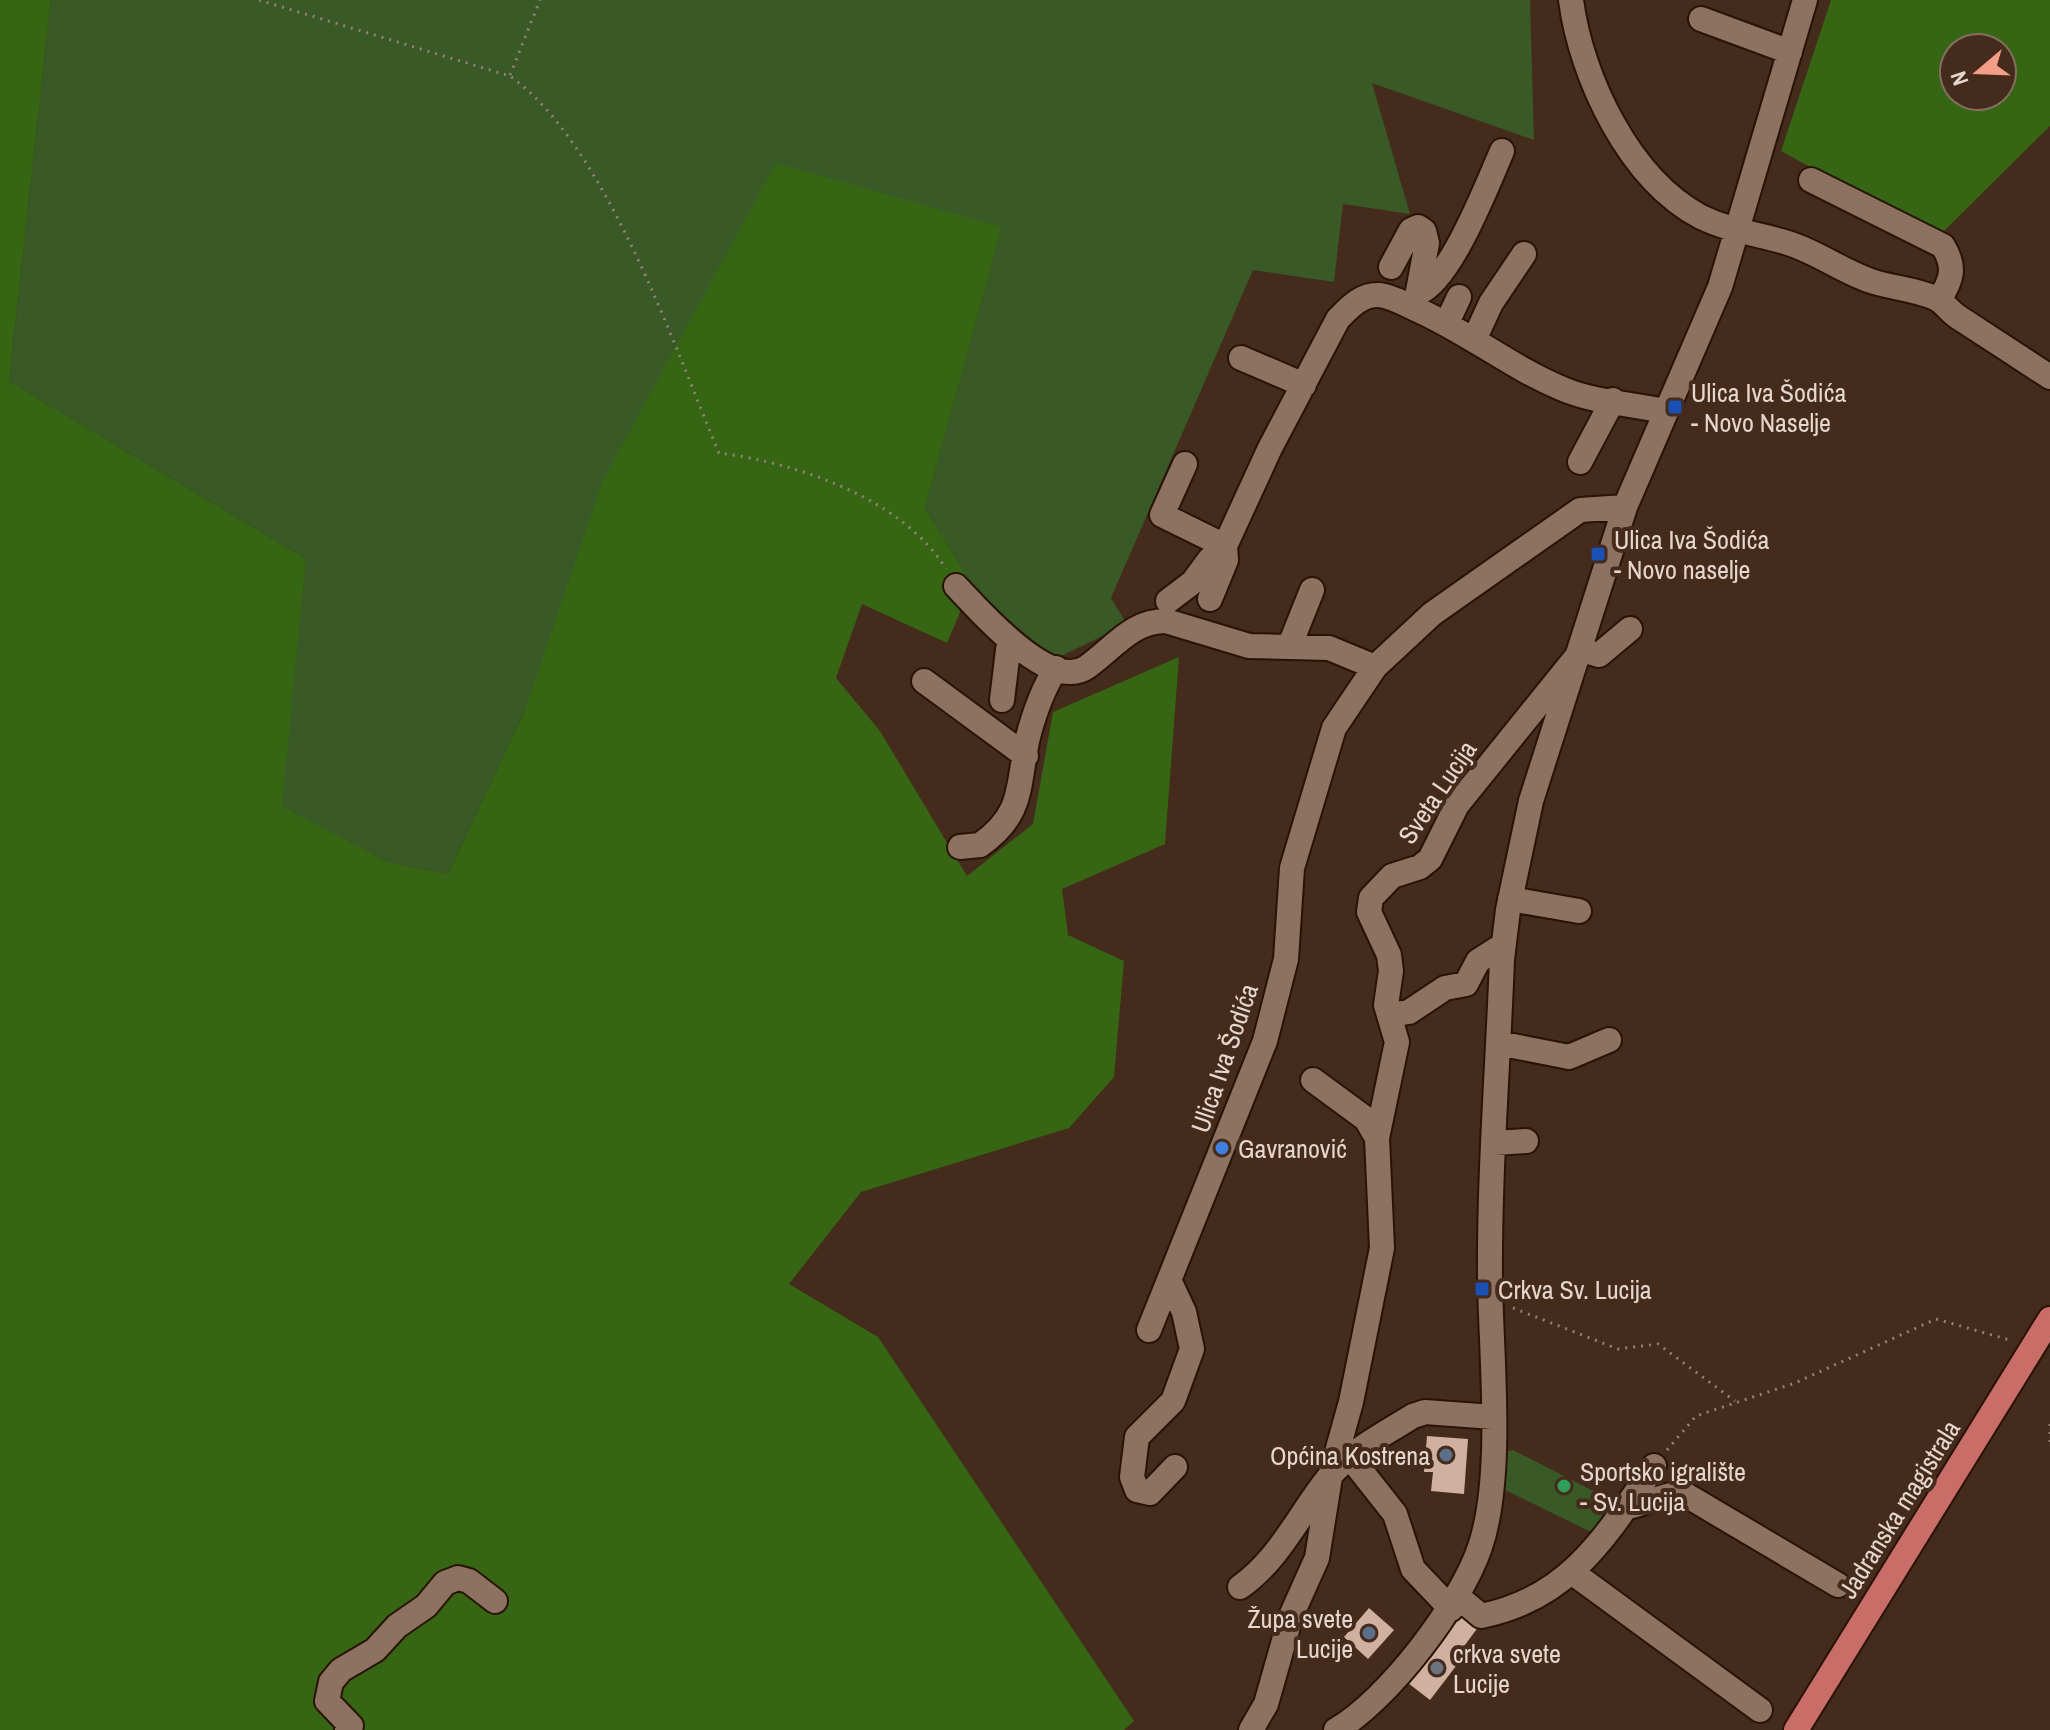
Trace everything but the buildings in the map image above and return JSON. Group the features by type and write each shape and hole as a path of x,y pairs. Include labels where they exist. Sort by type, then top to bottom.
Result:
{"main road":[{"name":"Jadranska magistrala","path":"1796,1730 2041,1348 2050,1319"}],"street":[{"path":"1571,0 1586,68 1613,124 1661,184 1699,216 1738,233 1789,243 1872,282 1905,287 1939,300 1953,314 2050,377"},
{"name":"Sveta Lucija","path":"1336,1730 1368,1708 1454,1602 1481,1546 1489,1510 1493,1417 1490,1277 1498,1043 1503,945 1510,899 1531,801 1582,650 1625,507 1720,287 1805,0"},
{"path":"1701,19 1790,52"},
{"path":"1417,300 1434,282 1473,219 1502,151"},
{"path":"1811,180 1943,246 1951,259 1952,275 1939,300"},
{"path":"1391,267 1411,230 1418,227 1424,231 1427,243 1417,285 1417,300"},
{"path":"1474,340 1491,303 1524,254"},
{"path":"1168,601 1193,582 1210,559 1225,546 1338,319 1350,306 1378,295 1417,300 1447,323 1530,374 1567,391 1664,411"},
{"path":"1447,323 1459,297"},
{"path":"1250,354 1306,380"},
{"path":"1580,462 1613,400"},
{"path":"1185,464 1162,515 1225,546"},
{"name":"Ulica Iva Šodića","path":"1149,1330 1265,1041 1286,959 1292,868 1323,754 1334,728 1375,667 1432,614 1580,510 1625,507"},
{"path":"1210,599 1226,560 1225,546"},
{"path":"956,586 1009,642 1056,668 1076,671 1086,668 1118,638 1153,621 1166,621 1249,646 1329,648 1375,667"},
{"path":"1290,645 1312,590"},
{"path":"1582,650 1599,655 1630,629"},
{"path":"1002,700 1009,642"},
{"name":"Sveta Lucija","path":"1251,1730 1266,1704 1291,1616 1317,1558 1330,1477 1351,1402 1382,1248 1377,1138 1397,1042 1386,1005 1391,971 1389,955 1369,912 1371,898 1392,876 1420,867 1430,859 1457,805 1582,650"},
{"path":"960,847 980,845 1010,816 1019,796 1040,701 1056,668"},
{"path":"924,681 1026,756"},
{"path":"1510,899 1579,911"},
{"path":"1389,1015 1409,1012 1445,988 1466,984 1478,961 1503,945"},
{"path":"1498,1043 1569,1057 1609,1040"},
{"path":"1313,1080 1366,1119 1377,1138"},
{"path":"1495,1143 1526,1141"},
{"path":"1170,1282 1184,1312 1192,1349 1173,1401 1137,1437 1132,1477 1137,1490 1150,1493 1175,1467"},
{"name":"Sveta Lucija","path":"1240,1587 1282,1547 1330,1477 1350,1457 1413,1416 1425,1412 1493,1417"},
{"path":"1350,1457 1395,1514 1413,1569 1454,1602 1481,1616 1502,1612 1573,1573 1654,1466"},
{"path":"1625,1508 1681,1492 1838,1585"},
{"path":"1573,1573 1760,1710"},
{"path":"349,1728 327,1701 331,1682 341,1670 375,1650 397,1626 426,1606 445,1583 458,1578 469,1581 495,1601"}],"path":[{"path":"259,0 510,76 533,93 606,196 634,252 719,453 759,458 790,468 890,510 931,544 956,586"},
{"path":"510,76 540,0"},
{"path":"1524,1312 1618,1349 1658,1344 1736,1402"},
{"path":"1654,1466 1696,1416 1795,1383 1936,1319 2007,1339"},
{"path":"2050,1424 2050,1444"}],"green space":[{"path":"0,0 51,0 9,381 306,559 282,806 388,862 448,874 525,710 603,480 776,163 1002,227 925,508 972,584 947,643 862,604 836,678 880,731 967,876 1033,824 1053,712 1179,657 1165,844 1062,889 1068,935 1124,961 1114,1077 1069,1128 861,1192 789,1284 878,1337 1134,1721 1124,1730 0,1730"},
{"path":"51,0 1530,0 1534,140 1372,83 1410,214 1343,204 1334,282 1253,270 1111,598 1127,624 1049,662 972,584 925,508 1002,227 525,710 448,874 388,862 281,806 306,559 9,381"},
{"path":"1831,0 2050,0 2050,126 1938,237 1781,151"},
{"name":"Sportsko igralište - Sv. Lucija","path":"1513,1450 1617,1503 1593,1533 1501,1488 1506,1452"}],"place":[{"name":"Ulica Iva Šodića - Novo Naselje","path":"1675,407"},
{"name":"Ulica Iva Šodića - Novo naselje","path":"1598,554"},
{"name":"Gavranović","path":"1222,1148"},
{"name":"Crkva Sv. Lucija","path":"1482,1289"},
{"name":"Općina Kostrena","path":"1446,1455"},
{"name":"Sportsko igralište - Sv. Lucija","path":"1564,1486"},
{"name":"Župa svete Lucije","path":"1369,1633"},
{"name":"crkva svete Lucije","path":"1437,1668"}]}
